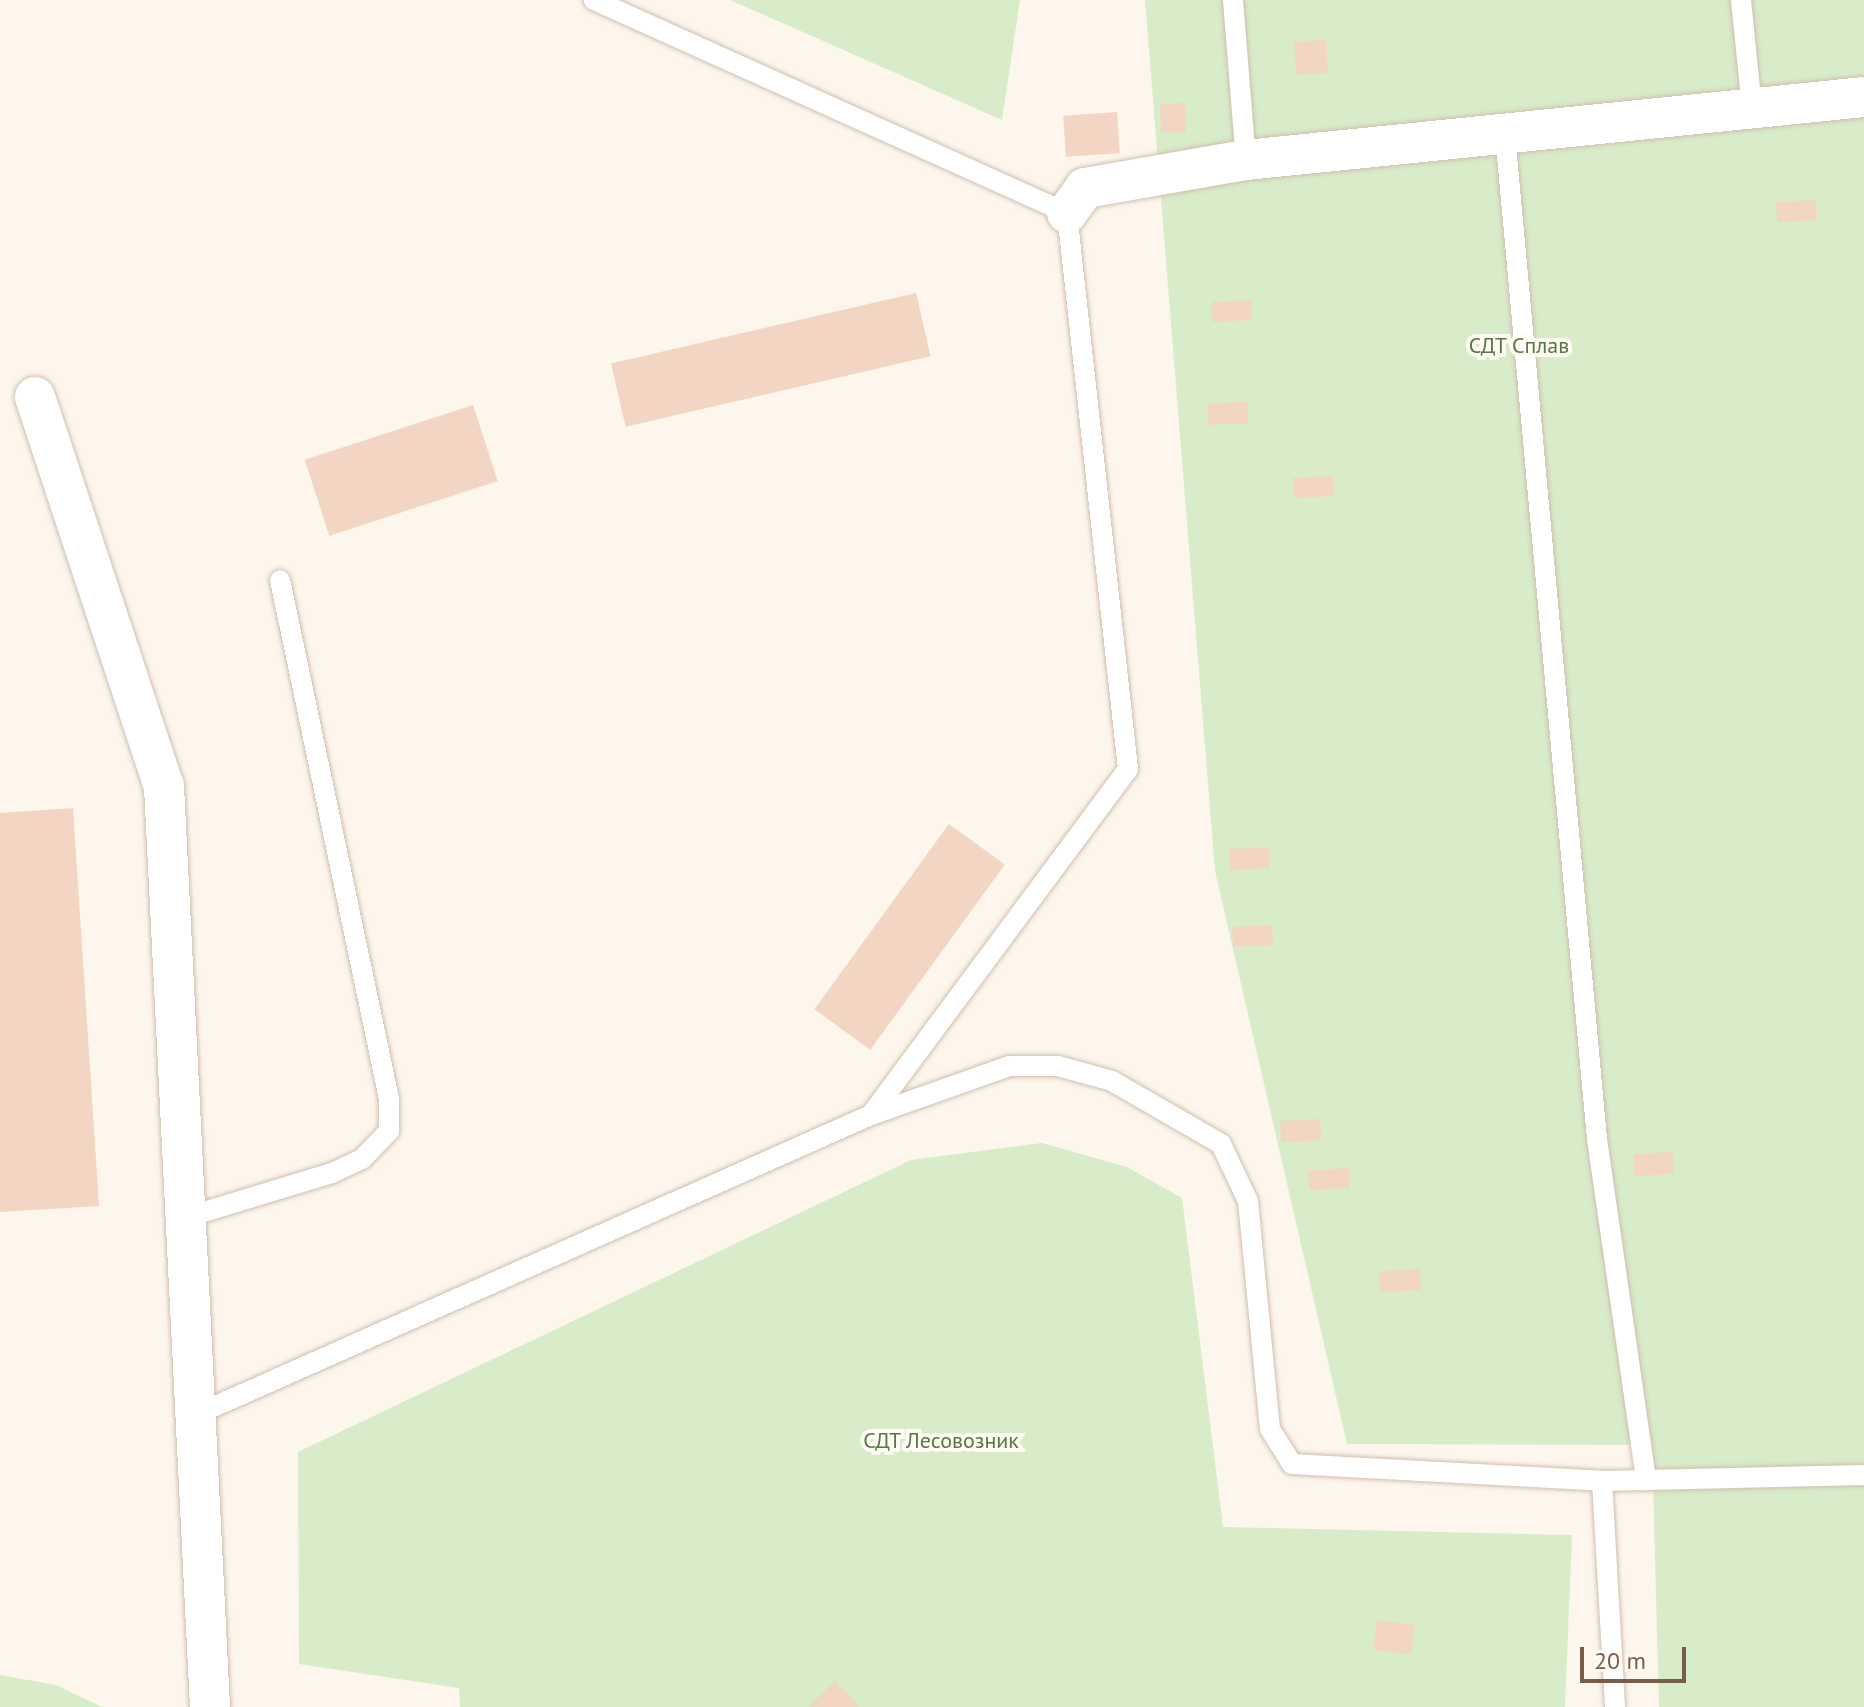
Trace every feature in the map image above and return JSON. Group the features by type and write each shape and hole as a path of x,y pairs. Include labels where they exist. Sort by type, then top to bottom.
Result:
{"street":[{"path":"1067,213 1085,188 1246,160 1864,97"},
{"path":"35,397 164,786 193,1416 210,1707"}],"lane":[{"path":"594,0 1067,213 1128,769 871,1115"},
{"path":"1233,0 1246,160"},
{"path":"1741,0 1752,108"},
{"path":"1505,134 1597,1139 1646,1480"},
{"path":"184,1218 332,1173 362,1159 389,1131 389,1099 280,580"},
{"path":"193,1416 871,1115 1009,1066 1058,1066 1112,1081 1221,1144 1248,1201 1270,1429 1292,1464 1602,1481 1864,1475"},
{"path":"1602,1481 1615,1707"}],"green space":[{"path":"730,0 1020,0 1002,120"},
{"name":"СДТ Сплав","path":"1145,0 1864,0 1864,1707 1659,1707 1652,1445 1347,1444 1215,871"},
{"name":"СДТ Лесовозник","path":"1042,1143 1127,1167 1182,1198 1223,1527 1572,1535 1565,1707 460,1707 459,1688 299,1664 298,1452 911,1160"},
{"path":"0,1675 56,1685 102,1707 0,1707"}],"building":[{"path":"1326,40 1328,73 1296,75 1294,42"},
{"path":"1185,103 1186,132 1161,133 1160,104"},
{"path":"1117,112 1120,153 1066,157 1063,116"},
{"path":"1816,200 1817,220 1777,222 1776,202"},
{"path":"916,293 931,356 626,427 611,363"},
{"path":"1251,300 1252,320 1212,322 1211,302"},
{"path":"1247,402 1248,423 1208,425 1207,404"},
{"path":"473,405 498,481 329,536 305,460"},
{"path":"1333,476 1334,496 1294,498 1293,478"},
{"path":"73,808 99,1206 0,1212 0,813"},
{"path":"949,824 1005,865 870,1050 814,1009"},
{"path":"1269,847 1270,868 1230,870 1229,849"},
{"path":"1272,925 1273,945 1233,947 1232,927"},
{"path":"1320,1119 1321,1140 1281,1142 1280,1121"},
{"path":"1673,1152 1674,1174 1634,1176 1633,1154"},
{"path":"1349,1168 1350,1188 1309,1190 1308,1170"},
{"path":"1420,1269 1421,1290 1380,1292 1379,1271"},
{"path":"1377,1620 1415,1625 1411,1654 1373,1650"},
{"path":"835,1681 860,1707 808,1707"}]}
